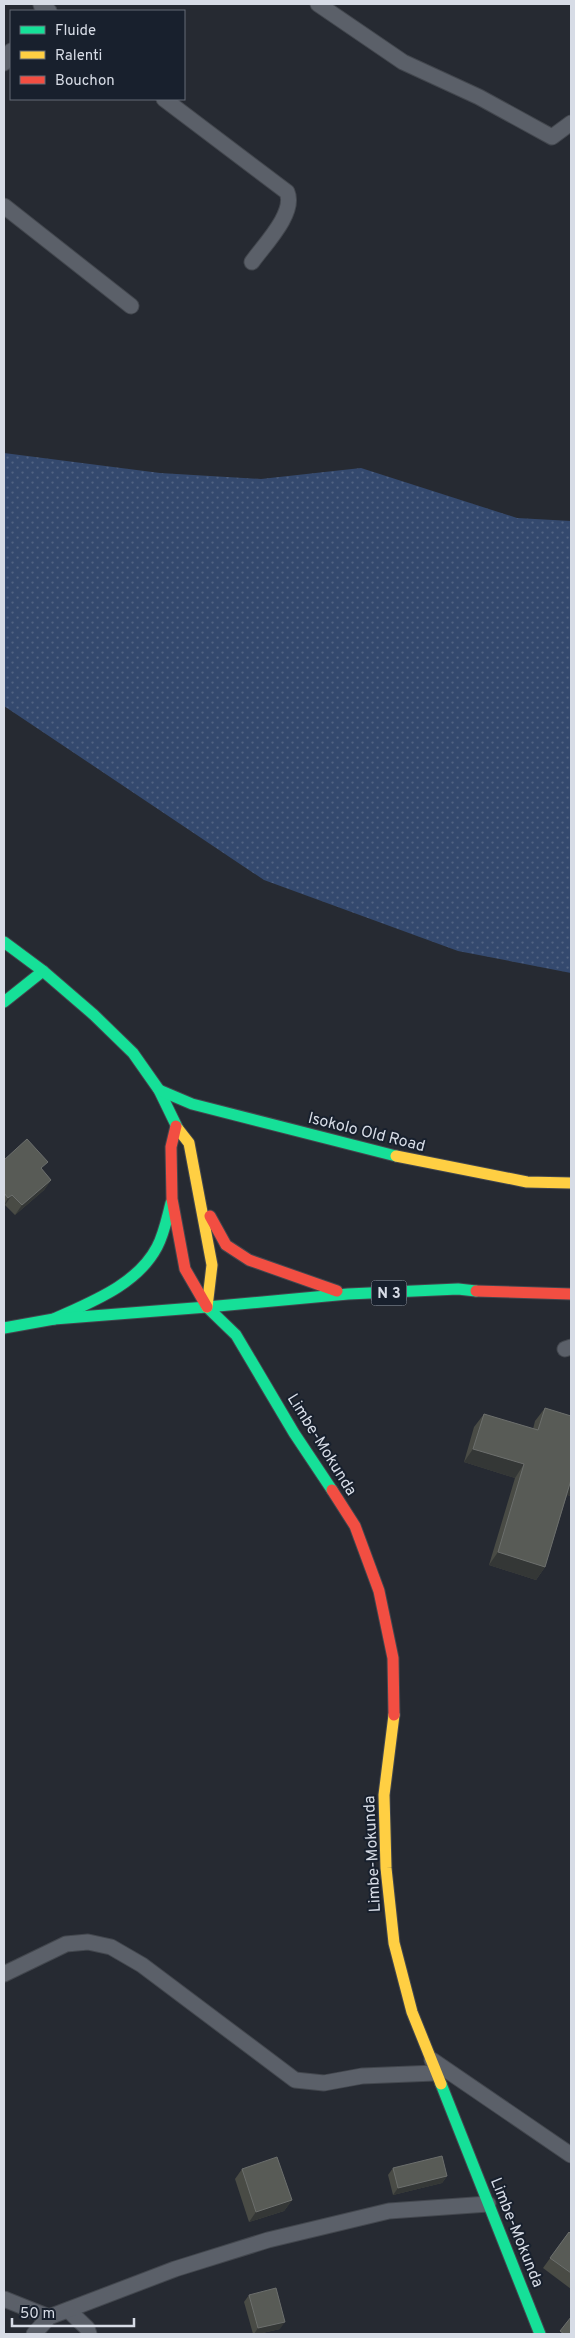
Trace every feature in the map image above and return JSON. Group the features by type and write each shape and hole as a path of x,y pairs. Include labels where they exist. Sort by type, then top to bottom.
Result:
{"main road":[{"path":"4,942 43,971 94,1015 133,1054 159,1090 176,1126 188,1143 212,1265 207,1307 54,1319 4,1328"},
{"path":"4,1002 43,971"},
{"name":"Isokolo Old Road","path":"159,1090 192,1104 412,1160 527,1182 571,1183"},
{"path":"54,1319 99,1298 134,1276 154,1253 172,1199 171,1147 176,1126"},
{"path":"200,1197 226,1245 249,1260 348,1294"},
{"name":"Limbe-Mokunda","path":"172,1199 185,1269 207,1307 236,1335 294,1433 355,1526 379,1591 393,1658 394,1726 384,1796 386,1868 394,1943 412,2012 540,2334"},
{"name":"N 3","path":"207,1307 348,1294 458,1289 494,1293 571,1294"}],"street":[{"path":"318,4 403,62 479,97 552,138 571,123"},
{"path":"165,100 287,192 290,199 289,208 284,219 252,262"},
{"path":"4,206 131,306"},
{"path":"4,1974 66,1944 88,1942 111,1947 142,1965 295,2080 324,2083 362,2076 436,2073"},
{"path":"430,2059 571,2155"},
{"path":"34,2334 48,2317 174,2268 268,2240 388,2211 488,2204"},
{"path":"4,2299 48,2317"},
{"path":"68,2310 89,2334"}],"shaded area":[{"path":"4,453 160,473 261,479 361,468 517,518 571,521 571,973 458,951 264,880 4,706"}],"building":[{"path":"27,1139 48,1162 41,1168 51,1180 22,1205 12,1195 8,1198 4,1193 4,1160"},
{"path":"545,1408 571,1416 571,1480 545,1567 498,1552 524,1464 473,1449 484,1414 538,1430"},
{"path":"442,2156 447,2176 398,2188 393,2168"},
{"path":"277,2157 292,2200 256,2212 242,2169"},
{"path":"569,2232 571,2234 571,2273 550,2258"},
{"path":"276,2288 285,2322 258,2328 249,2295"},
{"path":"571,2317 571,2334 564,2334 560,2331"}],"traffic: fast":[{"path":"4,942 43,971 94,1015 133,1053 159,1090 178,1129"},
{"path":"4,1002 43,971"},
{"path":"159,1090 192,1104 396,1156"},
{"path":"54,1319 98,1299 138,1272 157,1247 171,1203"},
{"path":"207,1307 348,1294 458,1289 476,1291"},
{"path":"4,1328 54,1319 207,1307 236,1335 294,1433 332,1490"},
{"path":"441,2084 540,2334"}],"traffic: slow":[{"path":"178,1129 189,1143 212,1265 207,1307"},
{"path":"396,1156 527,1182 571,1183"},
{"path":"394,1715 384,1795 386,1868 394,1943 412,2012 441,2084"}],"traffic: jam":[{"path":"176,1126 171,1147 172,1199 185,1269 207,1307"},
{"path":"210,1216 226,1245 249,1260 337,1291"},
{"path":"476,1291 571,1294"},
{"path":"332,1490 355,1526 379,1591 393,1658 394,1715"}]}
